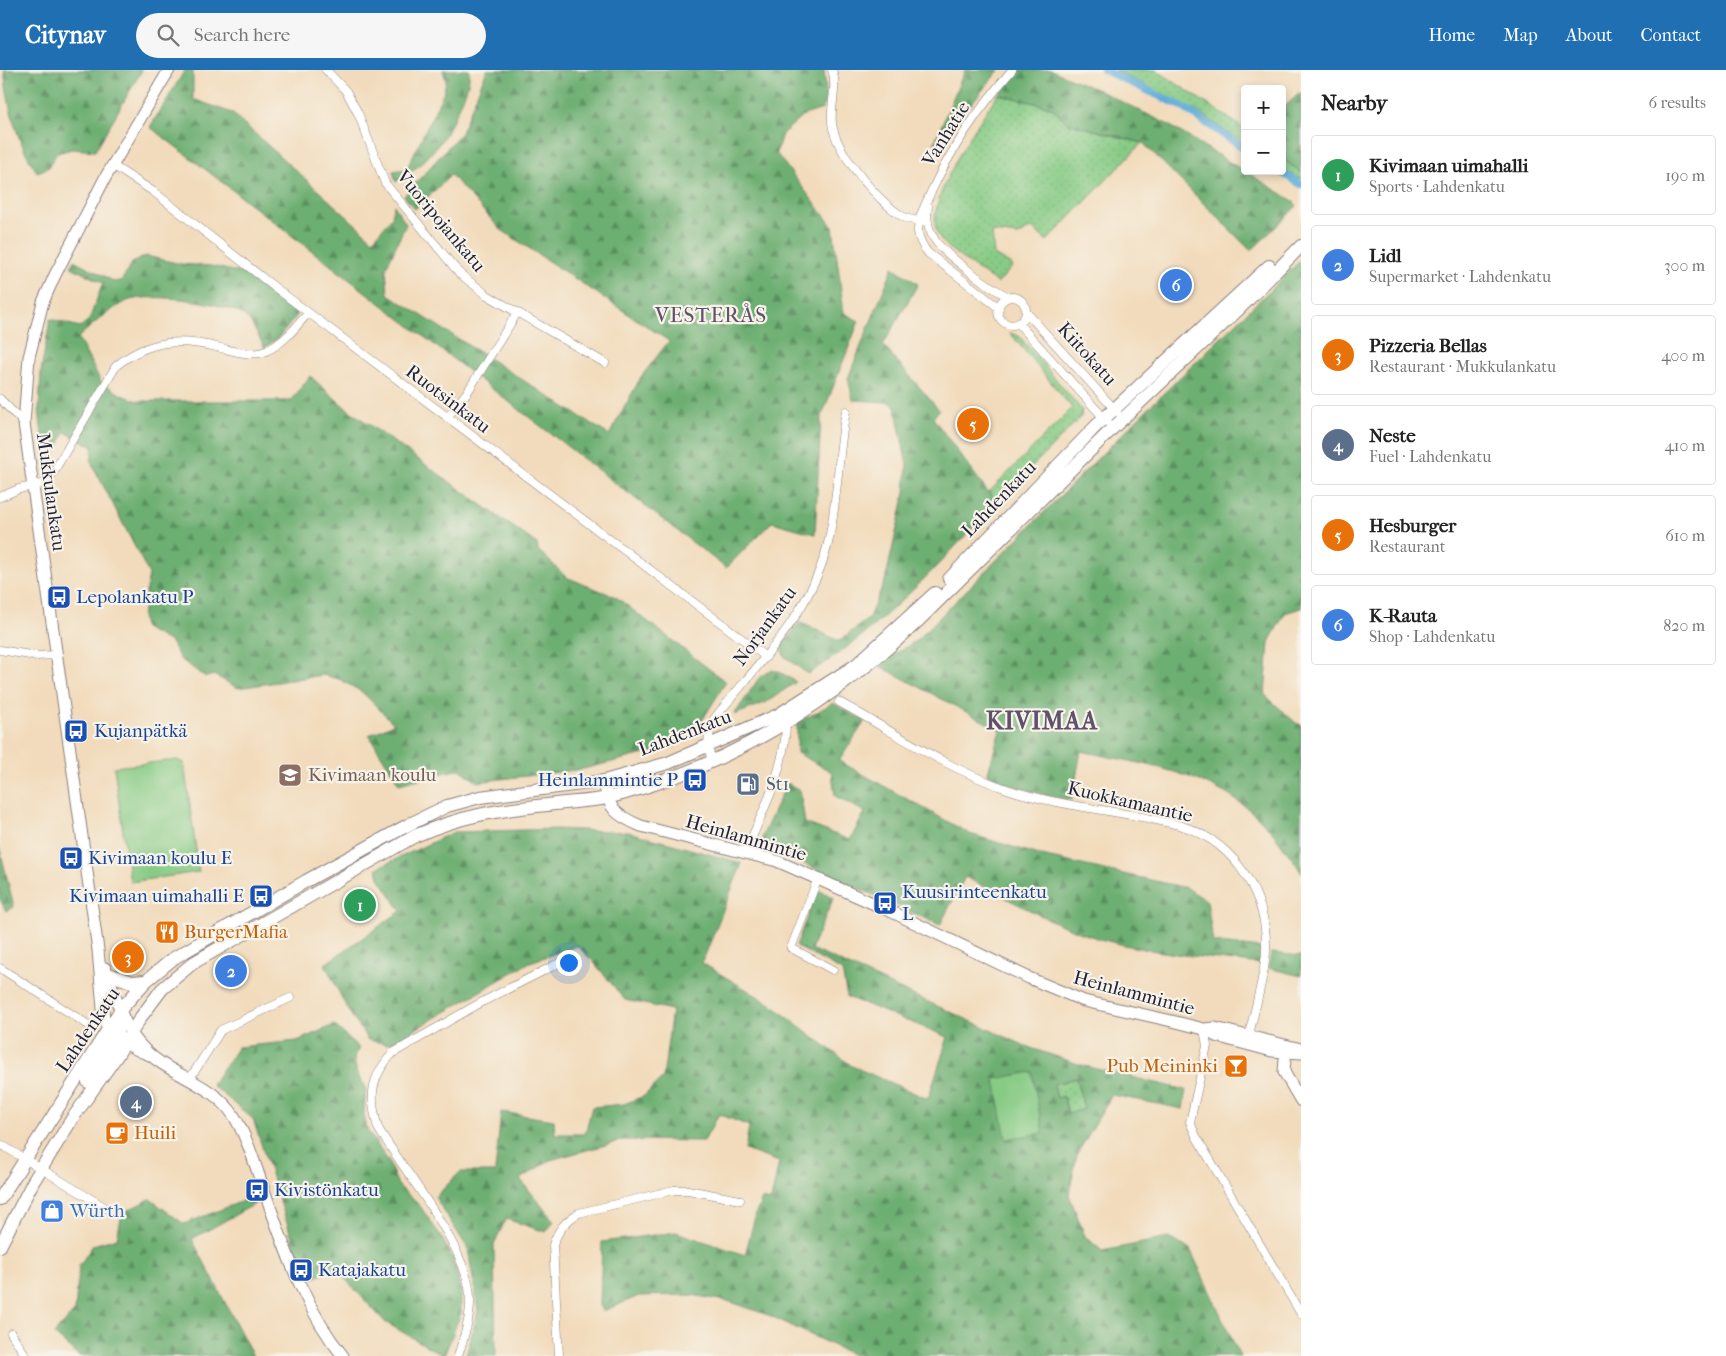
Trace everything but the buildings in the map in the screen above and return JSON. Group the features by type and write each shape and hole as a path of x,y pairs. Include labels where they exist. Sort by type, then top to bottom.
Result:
{"main road":[{"name":"Lahdenkatu","path":"0,1199 26,1160 120,1034 162,989 193,963 415,836 479,814 606,798 662,781 745,747 820,702 1108,423 1114,409 1202,331 1301,236"},
{"name":"Lahdenkatu","path":"1108,423 1123,419 1237,311 1301,246"},
{"name":"Lahdenkatu","path":"121,1009 146,981 189,948 374,843 446,806 480,797 604,781 668,763 778,715 840,683"},
{"path":"108,974 132,982 146,981"},
{"path":"120,1034 121,1009"},
{"name":"Lahdenkatu","path":"0,1246 8,1227 40,1169 72,1119 88,1082 120,1034"}],"street":[{"name":"Mukkulankatu","path":"120,1034 104,1020 99,982 98,950 24,423 28,357 43,302 68,248 112,165 169,70"},
{"name":"Vuoripojankatu","path":"326,70 346,92 358,113 385,183 459,274 487,295 605,363"},
{"path":"832,70 832,123 836,140 846,158 893,209 909,219 924,222 940,246 998,291 1022,301 1026,312 1024,319 1018,324 1005,322 1000,316 999,308 1003,301 1010,297"},
{"name":"Vanhatie","path":"924,222 930,194 966,127 1012,70"},
{"name":"Ruotsinkatu","path":"112,165 154,192 308,313 766,656"},
{"path":"924,222 918,234 928,253 999,308"},
{"name":"Kiitokatu","path":"1026,312 1123,419"},
{"path":"0,497 20,489 33,488 46,483 120,362 145,348 180,340 241,353 264,352 287,338 308,313"},
{"path":"447,418 468,391 517,313"},
{"name":"Kiitokatu","path":"1018,324 1108,423"},
{"path":"0,399 24,423"},
{"name":"Norjankatu","path":"707,747 709,731 714,720 793,622 806,601 821,564 833,516 846,411"},
{"path":"0,650 36,656 56,655"},
{"name":"Kuokkamaantie","path":"839,702 961,770 1007,789 1052,801 1185,827 1214,842 1240,864 1255,890 1264,922 1266,952 1248,1040"},
{"path":"745,853 779,774 786,741 786,724"},
{"path":"707,747 712,760"},
{"path":"604,781 606,798"},
{"name":"Heinlammintie","path":"606,798 616,813 641,826 777,862 818,878 1071,996 1204,1029 1216,1036 1248,1040 1301,1053"},
{"path":"818,878 791,948 833,970"},
{"name":"Mukkulankatu","path":"98,950 121,1009"},
{"path":"458,1356 470,1312 469,1287 460,1259 447,1234 378,1128 373,1112 372,1090 375,1077 392,1053 482,1002 568,958"},
{"path":"0,968 93,1028"},
{"path":"189,1080 221,1030 290,998"},
{"path":"1204,1029 1206,1046 1190,1122 1196,1136 1301,1314"},
{"path":"120,1034 219,1099 233,1115 253,1159 307,1301 328,1338 343,1356"},
{"name":"Heinlammintie","path":"1285,1049 1301,1048"},
{"path":"1285,1049 1284,1072 1301,1101"},
{"path":"0,1144 106,1208"},
{"path":"559,1356 553,1245 558,1232 568,1219 580,1213 674,1190 688,1190 740,1200"},
{"path":"12,1333 26,1356"}],"green space":[{"path":"4,70 142,70 95,151 72,149 57,153 48,168 37,172 24,148 14,123"},
{"path":"185,70 193,70 193,99 232,113 373,240 392,217 394,205 406,224 386,268 388,294 609,435 641,377 669,341 500,229 451,175 415,209 404,196 461,133 487,70 824,70 826,92 823,109 804,115 782,134 776,153 833,227 844,313 859,321 821,418 815,534 772,522 726,568 150,127"},
{"path":"443,70 469,70 468,83 463,99 443,139 427,158 396,182 393,171 405,169 409,164 443,94 446,81"},
{"path":"965,70 999,70 939,143 934,143"},
{"path":"1020,70 1051,70 1098,90 1167,124 1241,169 1241,175 1251,175 1292,200 1297,206 1251,251 1143,143 1068,123 1051,107 998,94"},
{"path":"1115,70 1156,70 1241,126 1241,142 1200,113"},
{"path":"1301,92 1301,172 1286,162 1286,105"},
{"path":"998,94 1051,107 1068,123 1142,143 1047,241 1032,228 1018,235 992,232 994,255 1013,266 998,283 949,248 938,235 935,221 938,204 955,163"},
{"path":"1286,162 1301,172 1301,179 1286,172"},
{"path":"146,256 181,264 211,266 246,274 298,314 279,337 265,348 247,318 225,307 170,298 138,298 127,301 108,312 78,338 101,382 122,395 138,401 291,401 310,376 346,408 537,544 538,550 566,577 616,597 726,682 693,735 673,747 583,769 477,782 460,769 399,784 369,735 394,724 362,692 339,679 323,675 238,688 214,675 206,677 180,659 171,642 144,628 142,616 149,574 91,462 93,447 65,432 46,472 39,409 41,372 50,319 80,327 89,320 103,283 71,267 74,260 115,282 122,280 132,263"},
{"path":"1301,260 1301,608 1285,613 1269,642 1265,695 1296,723 1301,725 1301,873 1295,862 1262,821 1240,803 1217,789 1165,769 1081,751 1072,800 1029,791 987,776 1000,730 878,665 917,640 1135,421"},
{"path":"893,267 918,284 883,345 939,410 933,418 996,503 908,595 884,617 834,657 808,674 784,656 781,647 800,622 839,641 868,619 885,581 905,493 907,465 895,406 889,402 853,400 848,378"},
{"path":"1010,333 1019,336 1082,410 1081,417 996,503 989,492 1072,408"},
{"path":"770,670 778,671 796,682 767,702 734,715 759,678"},
{"path":"833,703 865,721 839,761 970,834 1046,857 1187,888 1207,901 1213,942 1260,948 1259,964 1162,952 1104,940 1068,928 965,877 940,925 765,846 762,837 787,783 800,790 805,823 850,840 865,812 835,796 832,772 797,753 797,723"},
{"path":"177,760 184,763 199,872 130,882 114,767"},
{"path":"557,829 628,832 742,863 702,963 769,1003 852,1066 928,1099 948,1037 847,997 842,971 796,946 817,890 834,897 811,949 1028,1047 1081,1065 1186,1090 1183,1109 1112,1095 1077,1154 1069,1195 1085,1236 1102,1251 1168,1238 1190,1249 1240,1356 855,1356 771,1316 731,1302 692,1295 639,1296 603,1311 600,1305 602,1242 676,1232 745,1255 756,1213 762,1199 771,1201 779,1162 745,1150 749,1126 719,1114 704,1141 624,1140 550,1160 520,1179 554,1221 546,1232 506,1219 494,1244 496,1356 466,1356 478,1311 468,1249 435,1197 460,1172 495,1172 501,1112 554,1120 555,1134 585,1134 592,1107 624,1104 644,1096 663,1078 672,1010 625,1000 592,960 577,946 530,962 404,1036 387,1044 368,1040 349,1012 325,964 401,911 379,878 377,868 454,832","holes":["1076,1078 1084,1109 1068,1114 1063,1096 1057,1098 1054,1084"]},
{"path":"0,849 14,907 6,911 0,899"},
{"path":"1271,953 1301,956 1301,976 1268,968"},
{"path":"334,1025 359,1048 354,1059 357,1073 366,1089 364,1115 368,1131 388,1161 398,1185 420,1206 453,1258 461,1291 461,1313 444,1356 385,1322 336,1269 306,1281 253,1119 212,1085 238,1047 297,1041"},
{"path":"1032,1072 1043,1133 1006,1139 995,1079"},
{"path":"1077,1078 1085,1109 1068,1114 1064,1097 1057,1098 1053,1084"},
{"path":"253,1197 255,1204 192,1239 253,1356 79,1356 54,1334 75,1311 79,1266 93,1245 117,1238 122,1213 150,1199 184,1224"}],"waterway":[{"path":"1104,70 1181,106 1241,146"},
{"path":"1286,175 1301,184"}],"place":[{"name":"K-Rauta","path":"1176,285"},
{"name":"Hesburger","path":"973,424"},
{"name":"Lepolankatu P","path":"59,597"},
{"name":"Kujanpätkä","path":"76,731"},
{"name":"Kivimaan koulu","path":"290,775"},
{"name":"Heinlammintie P","path":"695,780"},
{"name":"St1","path":"748,784"},
{"name":"Kivimaan koulu E","path":"71,858"},
{"name":"Kivimaan uimahalli E","path":"261,896"},
{"name":"Kuusirinteenkatu L","path":"885,903"},
{"name":"Kivimaan uimahalli","path":"360,905"},
{"name":"BurgerMafia","path":"167,932"},
{"name":"Pizzeria Bellas","path":"128,957"},
{"name":"Lidl","path":"231,971"},
{"name":"Pub Meininki","path":"1236,1066"},
{"name":"Neste","path":"136,1102"},
{"name":"Huili","path":"117,1133"},
{"name":"Kivistönkatu","path":"257,1190"},
{"name":"Würth","path":"52,1211"},
{"name":"Katajakatu","path":"301,1270"}],"district":[{"name":"VESTERÅS","path":"711,315"},
{"name":"KIVIMAA","path":"1042,721"}]}
